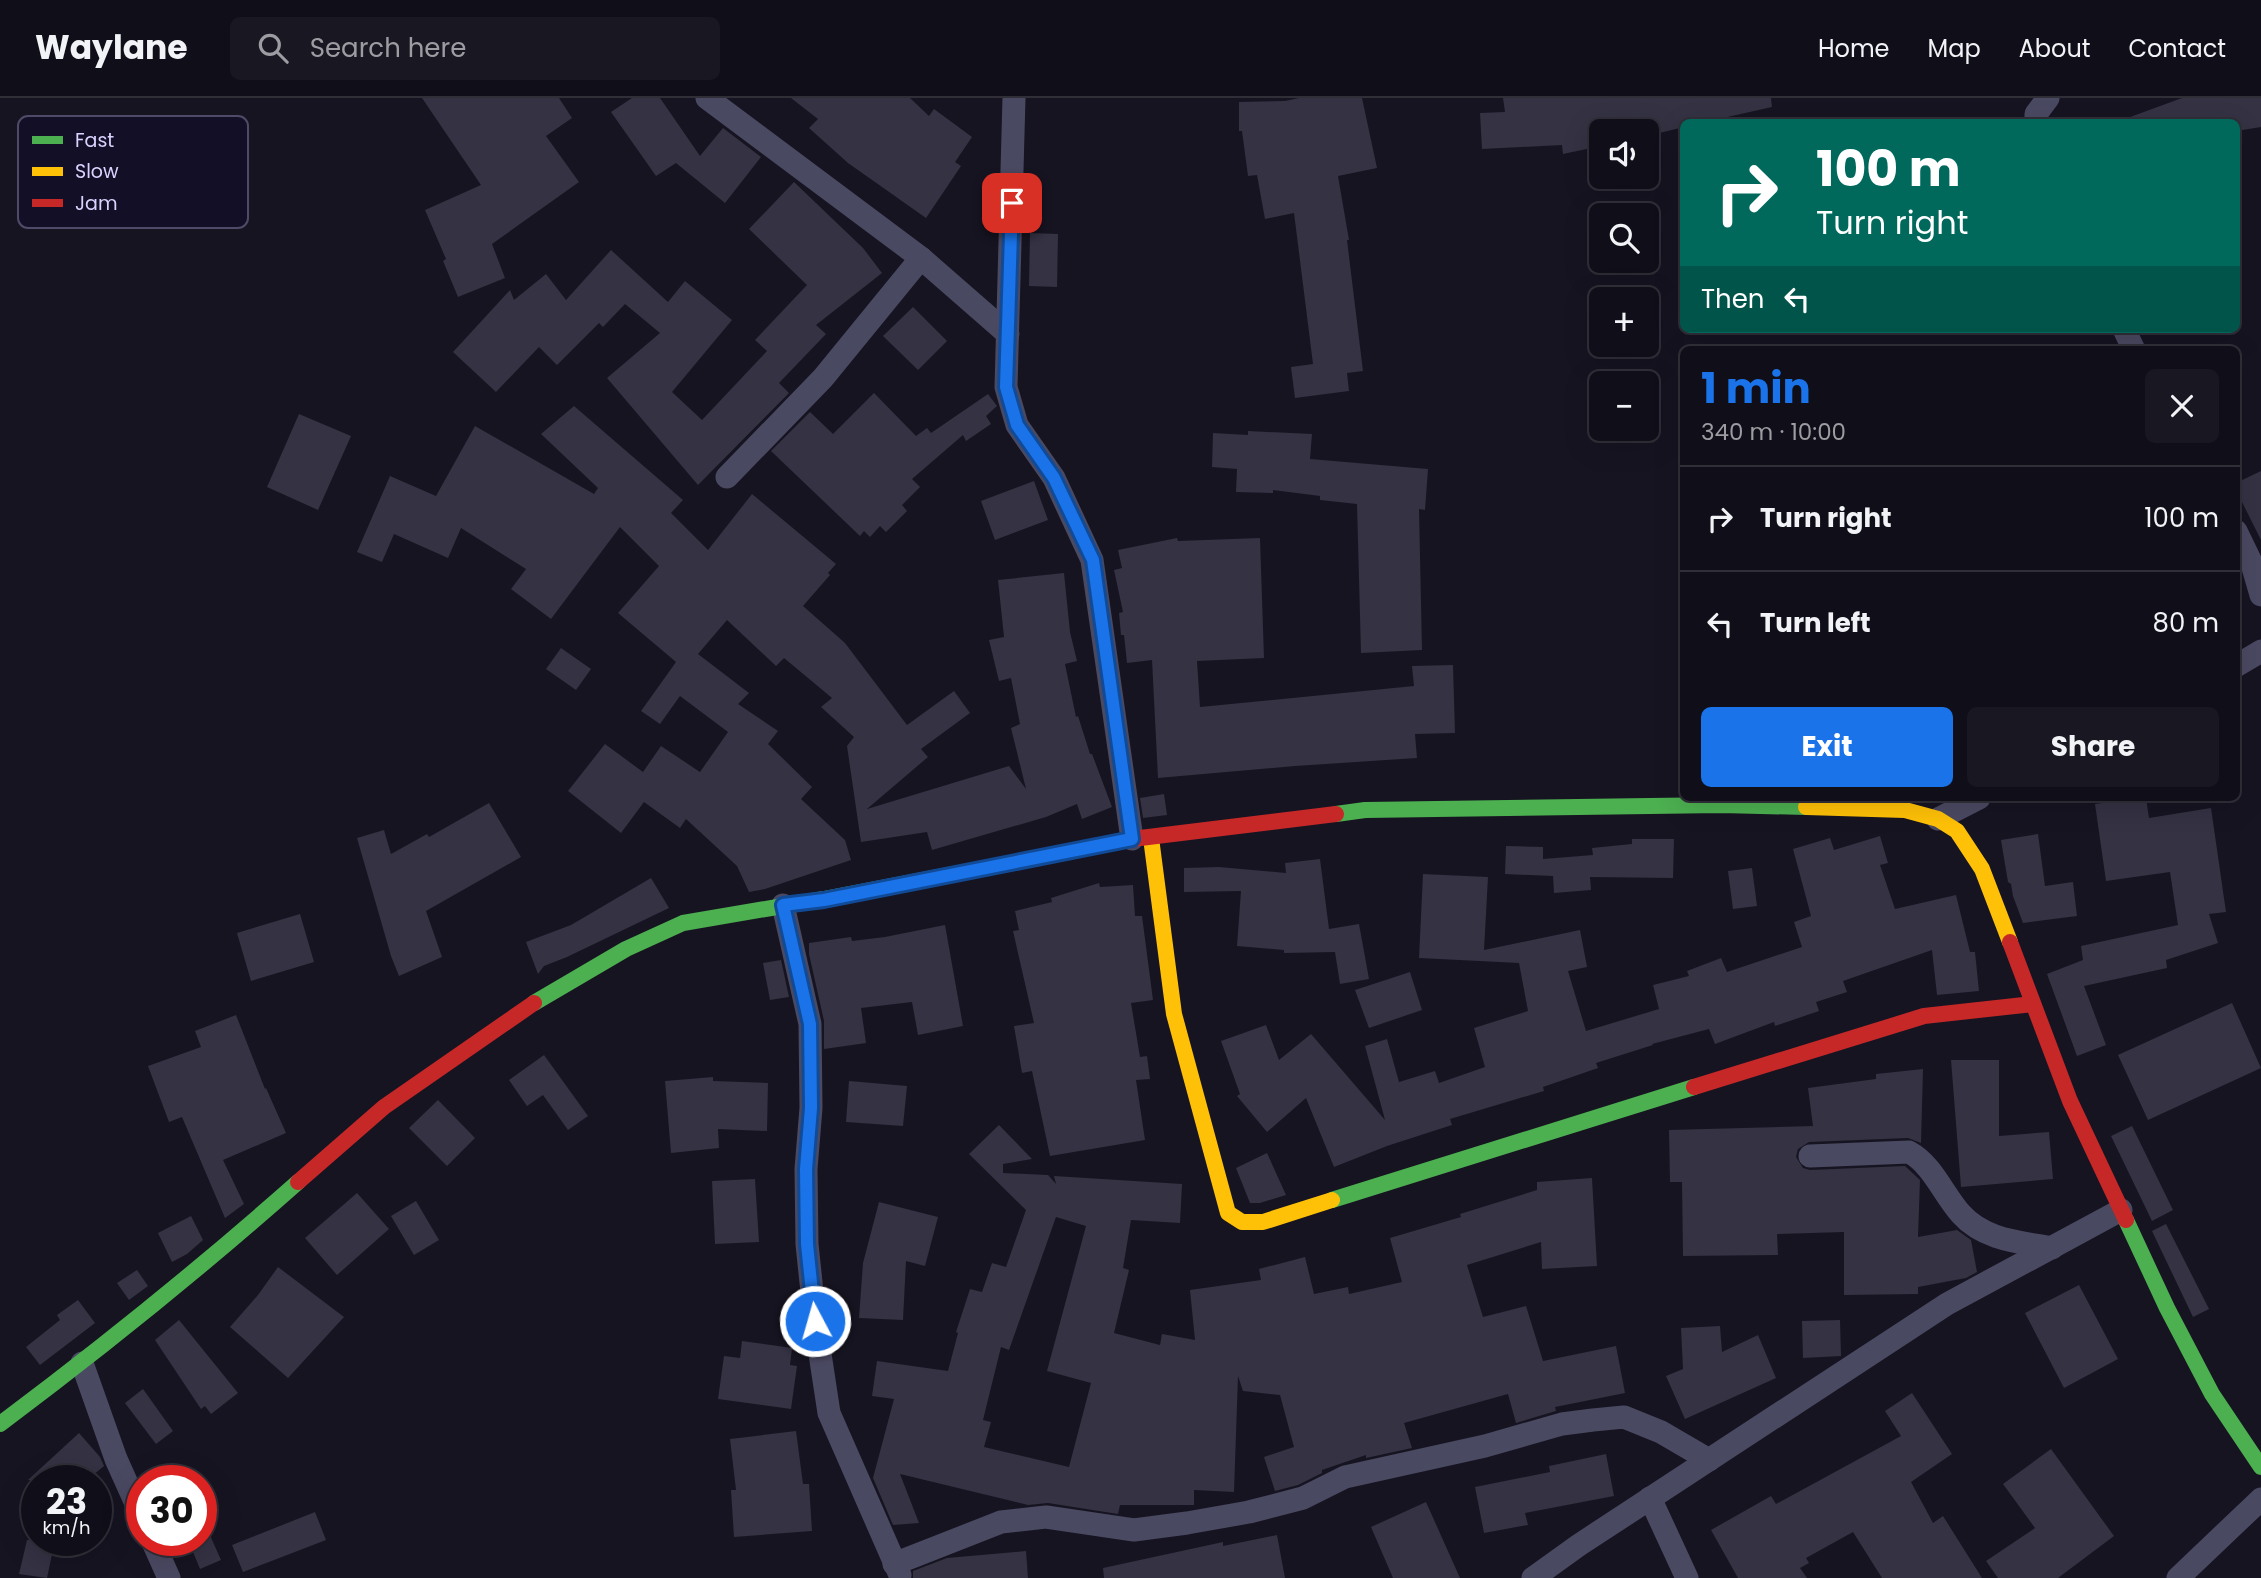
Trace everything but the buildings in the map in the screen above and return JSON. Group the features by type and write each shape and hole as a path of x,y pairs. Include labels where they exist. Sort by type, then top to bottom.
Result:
{"street":[{"path":"707,98 921,258 1008,334"},
{"path":"1014,98 1006,387 1017,425 1054,478 1093,560 1174,1014 1228,1213 1242,1222 1263,1222 1897,1023 1924,1016 2033,1004"},
{"path":"2036,119 2036,114 2048,98"},
{"path":"727,477 823,378 921,258"},
{"path":"2240,539 2252,564 2261,595"},
{"path":"2240,664 2261,652"},
{"path":"1938,819 1973,801"},
{"path":"0,1424 82,1363 198,1270 384,1107 542,997 626,950 683,923 824,900 1141,839 1365,810 1721,806 1905,810 1938,819 1958,831 1982,869 2070,1101 2167,1308 2212,1394 2261,1467"},
{"path":"783,905 810,1024 811,1108 806,1169 807,1244 829,1413 897,1571 1001,1522 1046,1517 1134,1530 1250,1512 1303,1498 1345,1477 1485,1447 1562,1424 1624,1417 1661,1432 1709,1460"},
{"path":"1810,1156 1909,1152 1920,1158 1962,1216 1994,1238 2052,1248"},
{"path":"1532,1578 1947,1304 2121,1210"},
{"path":"82,1363 126,1481"},
{"path":"1650,1498 1687,1578"},
{"path":"2178,1578 2261,1499"},
{"path":"159,1556 169,1578"}],"traffic: fast":[{"path":"1336,814 1365,810 1721,805 1806,807"},
{"path":"534,1003 626,949 683,923 1083,849"},
{"path":"1332,1200 1694,1087"},
{"path":"0,1424 152,1306 298,1182"},
{"path":"2126,1220 2167,1308 2212,1394 2261,1467"}],"traffic: slow":[{"path":"1806,807 1905,810 1938,819 1957,831 1982,869 2010,942"},
{"path":"1151,838 1174,1014 1228,1213 1242,1222 1263,1222 1332,1200"}],"traffic: jam":[{"path":"1083,849 1132,839 1336,814"},
{"path":"2010,942 2070,1101 2126,1220"},
{"path":"298,1182 384,1107 534,1003"},
{"path":"1694,1087 1924,1016 2033,1004"}],"route":[{"path":"815,1321 807,1244 806,1169 811,1108 810,1024 783,905 824,900 1132,839 1093,560 1054,478 1017,425 1006,387 1012,203"}]}
